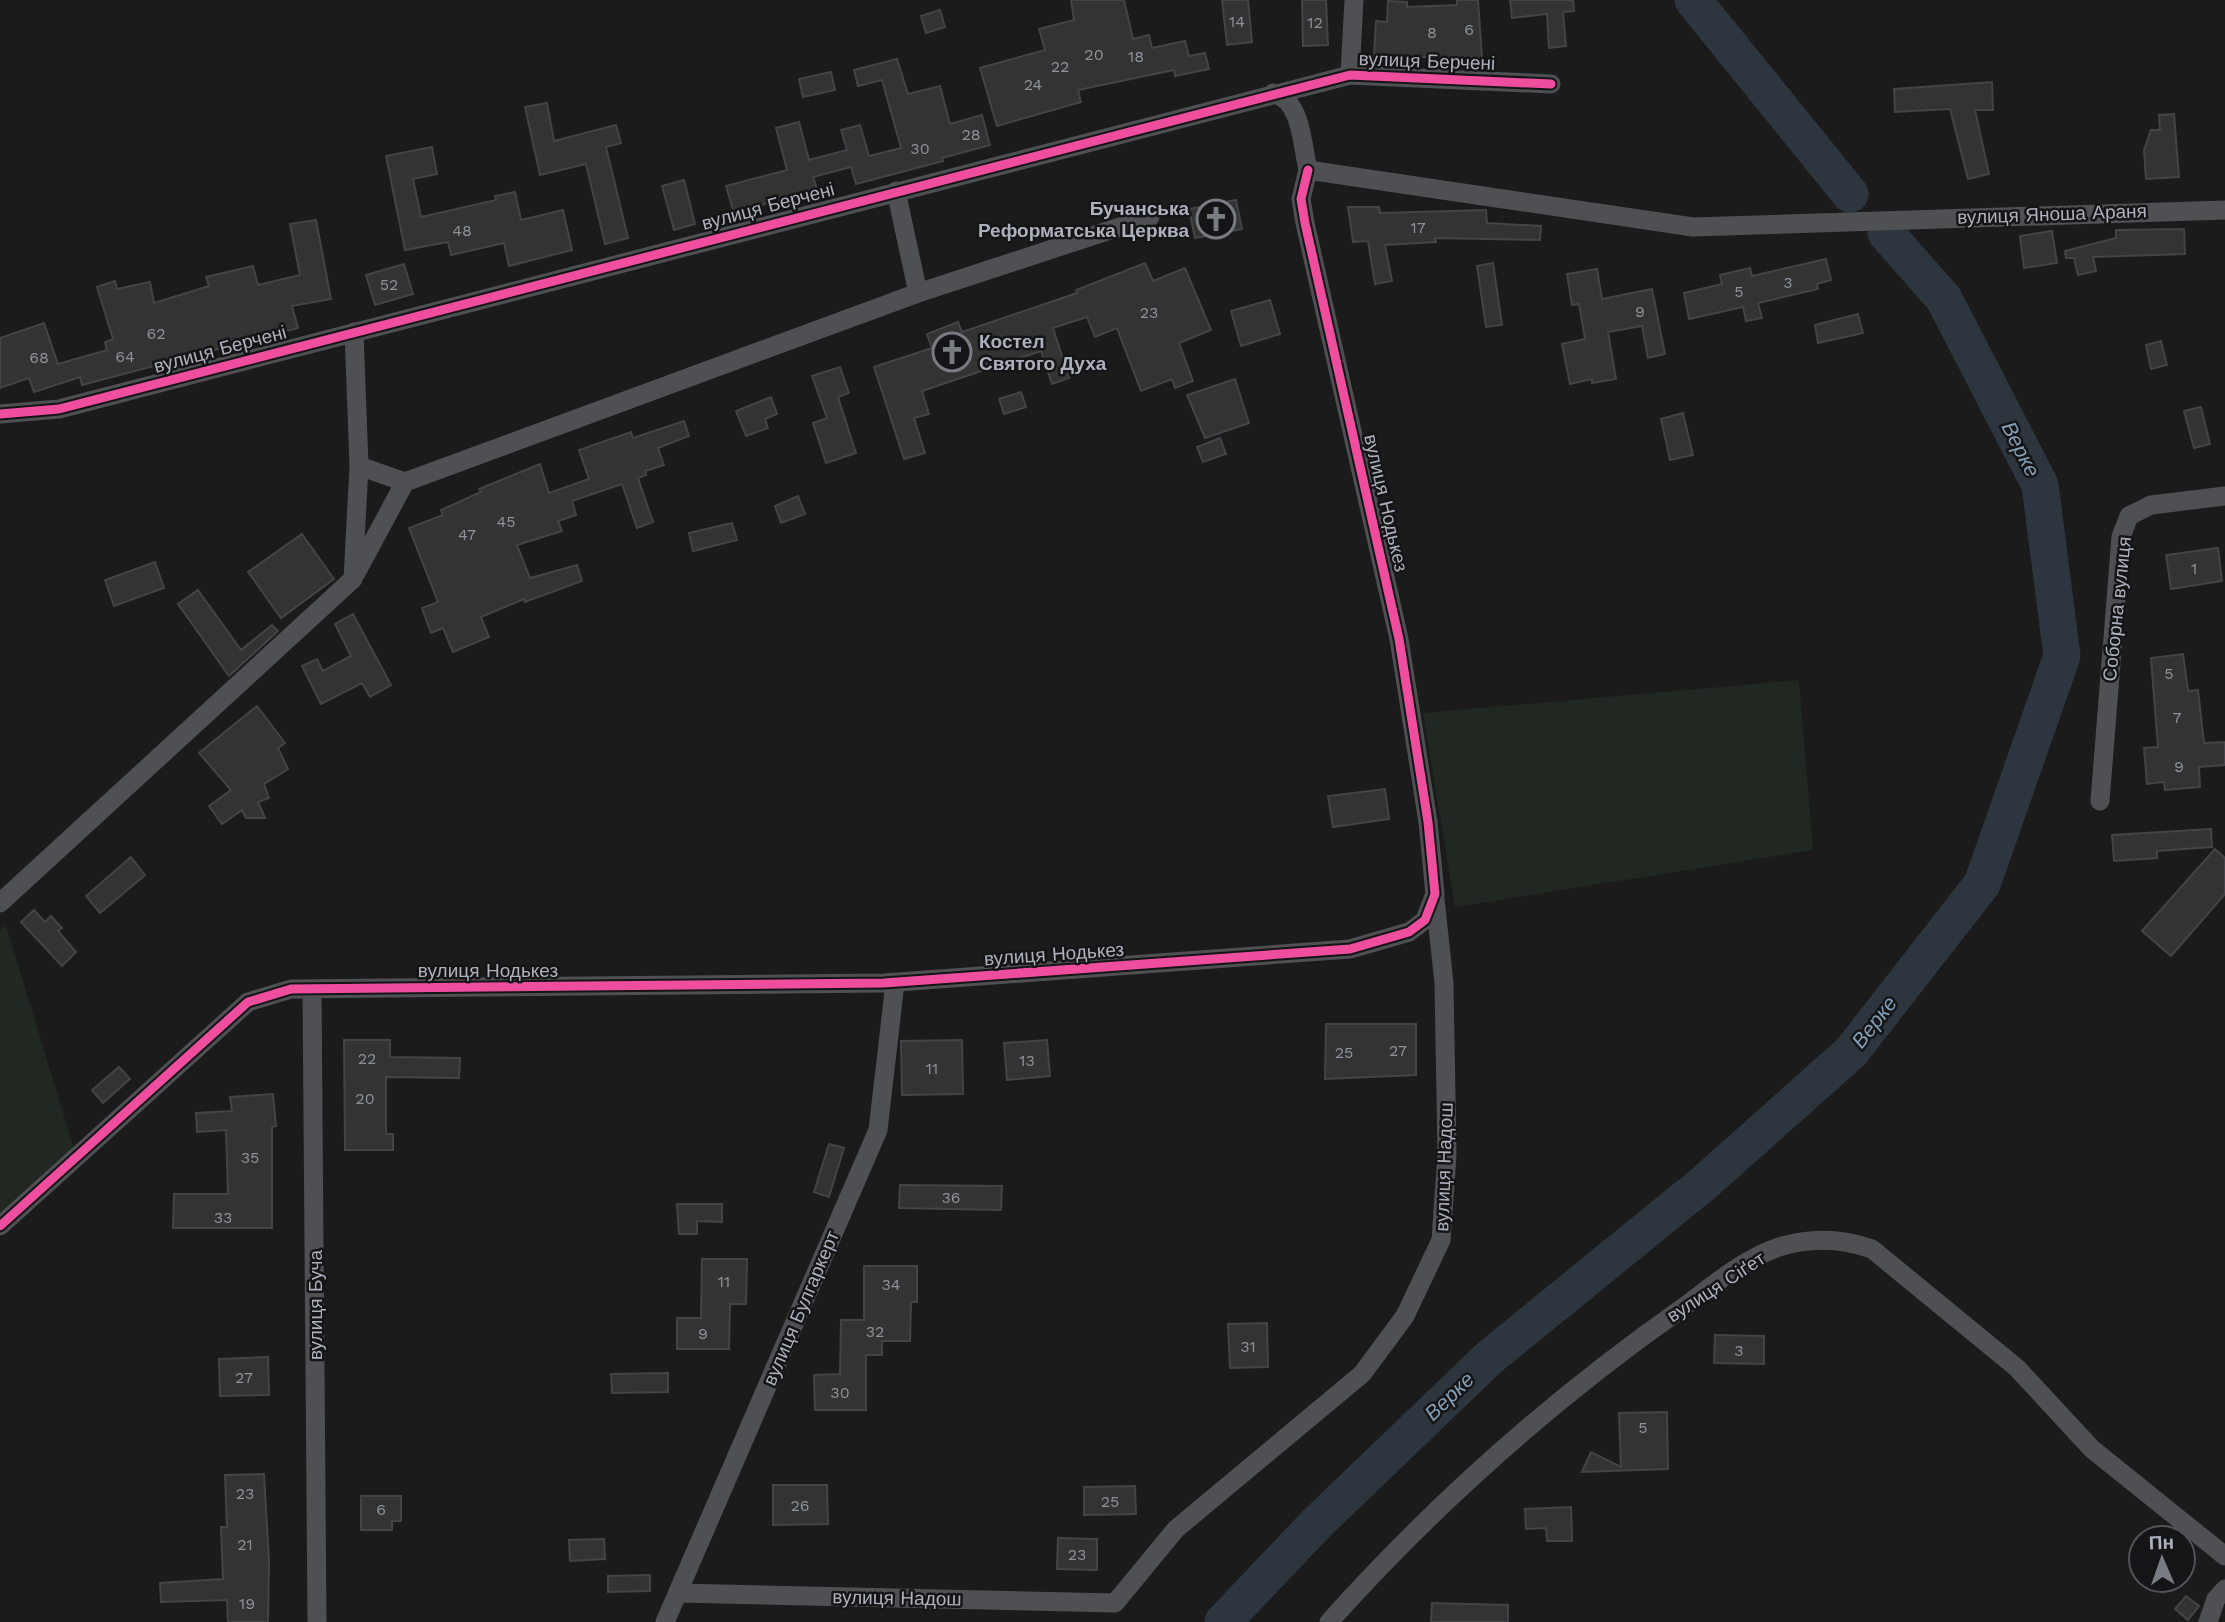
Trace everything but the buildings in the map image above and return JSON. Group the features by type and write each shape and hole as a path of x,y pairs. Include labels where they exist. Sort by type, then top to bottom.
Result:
{"street":[{"path":"1350,75 1354,0"},
{"name":"вулиця Берчені","path":"0,414 59,409 1350,75 1551,84"},
{"path":"1273,93 1285,96 1293,106 1308,170"},
{"name":"вулиця Яноша Араня","path":"1308,170 1693,227 2225,210"},
{"name":"вулиця Нодькез","path":"0,1226 248,1002 290,989 894,983 1350,949 1380,943 1409,932 1425,920 1435,894 1428,822 1399,639 1305,223 1301,200 1308,170"},
{"path":"896,191 918,293"},
{"path":"359,466 405,482 918,293 1150,217"},
{"path":"352,579 359,466 354,332"},
{"path":"0,903 352,579 405,482"},
{"name":"Соборна вулиця","path":"2099,801 2121,537 2129,516 2151,505 2225,496"},
{"name":"вулиця Надош","path":"1110,1622 1115,1603 1176,1529 1362,1374 1405,1316 1441,1240 1447,1142 1444,983 1435,894"},
{"name":"вулиця Булгаркерт","path":"666,1622 878,1130 894,983"},
{"name":"вулиця Буча","path":"313,989 317,1622"},
{"name":"вулиця Сіґет","path":"1329,1622 1405,1542 1537,1421 1643,1335 1737,1269 1776,1249 1820,1239 1849,1241 1872,1249 2017,1368 2092,1449 2225,1556"},
{"path":"2208,1622 2216,1599 2225,1588"},
{"name":"вулиця Надош","path":"679,1593 1115,1603"}],"shaded area":[{"path":"1799,680 1813,850 1455,907 1423,713"},
{"path":"6,925 74,1149 0,1216 0,930"}],"waterway":[{"name":"Верке","path":"1693,0 1850,194"},
{"name":"Верке","path":"1223,1622 1317,1523 1490,1357 1704,1183 1851,1052 1982,884 2062,656 2040,485 1944,299 1886,233"}],"cycle path":[{"path":"0,414 59,409 1350,75 1551,84"},
{"path":"0,1226 248,1002 291,989 884,983 1350,949 1409,932 1425,920 1435,894 1428,822 1399,639 1305,223 1301,199 1308,170"}],"place":[{"name":"Бучанська Реформатська Церква","path":"1216,219"},
{"name":"Костел Святого Духа","path":"952,352"}]}
